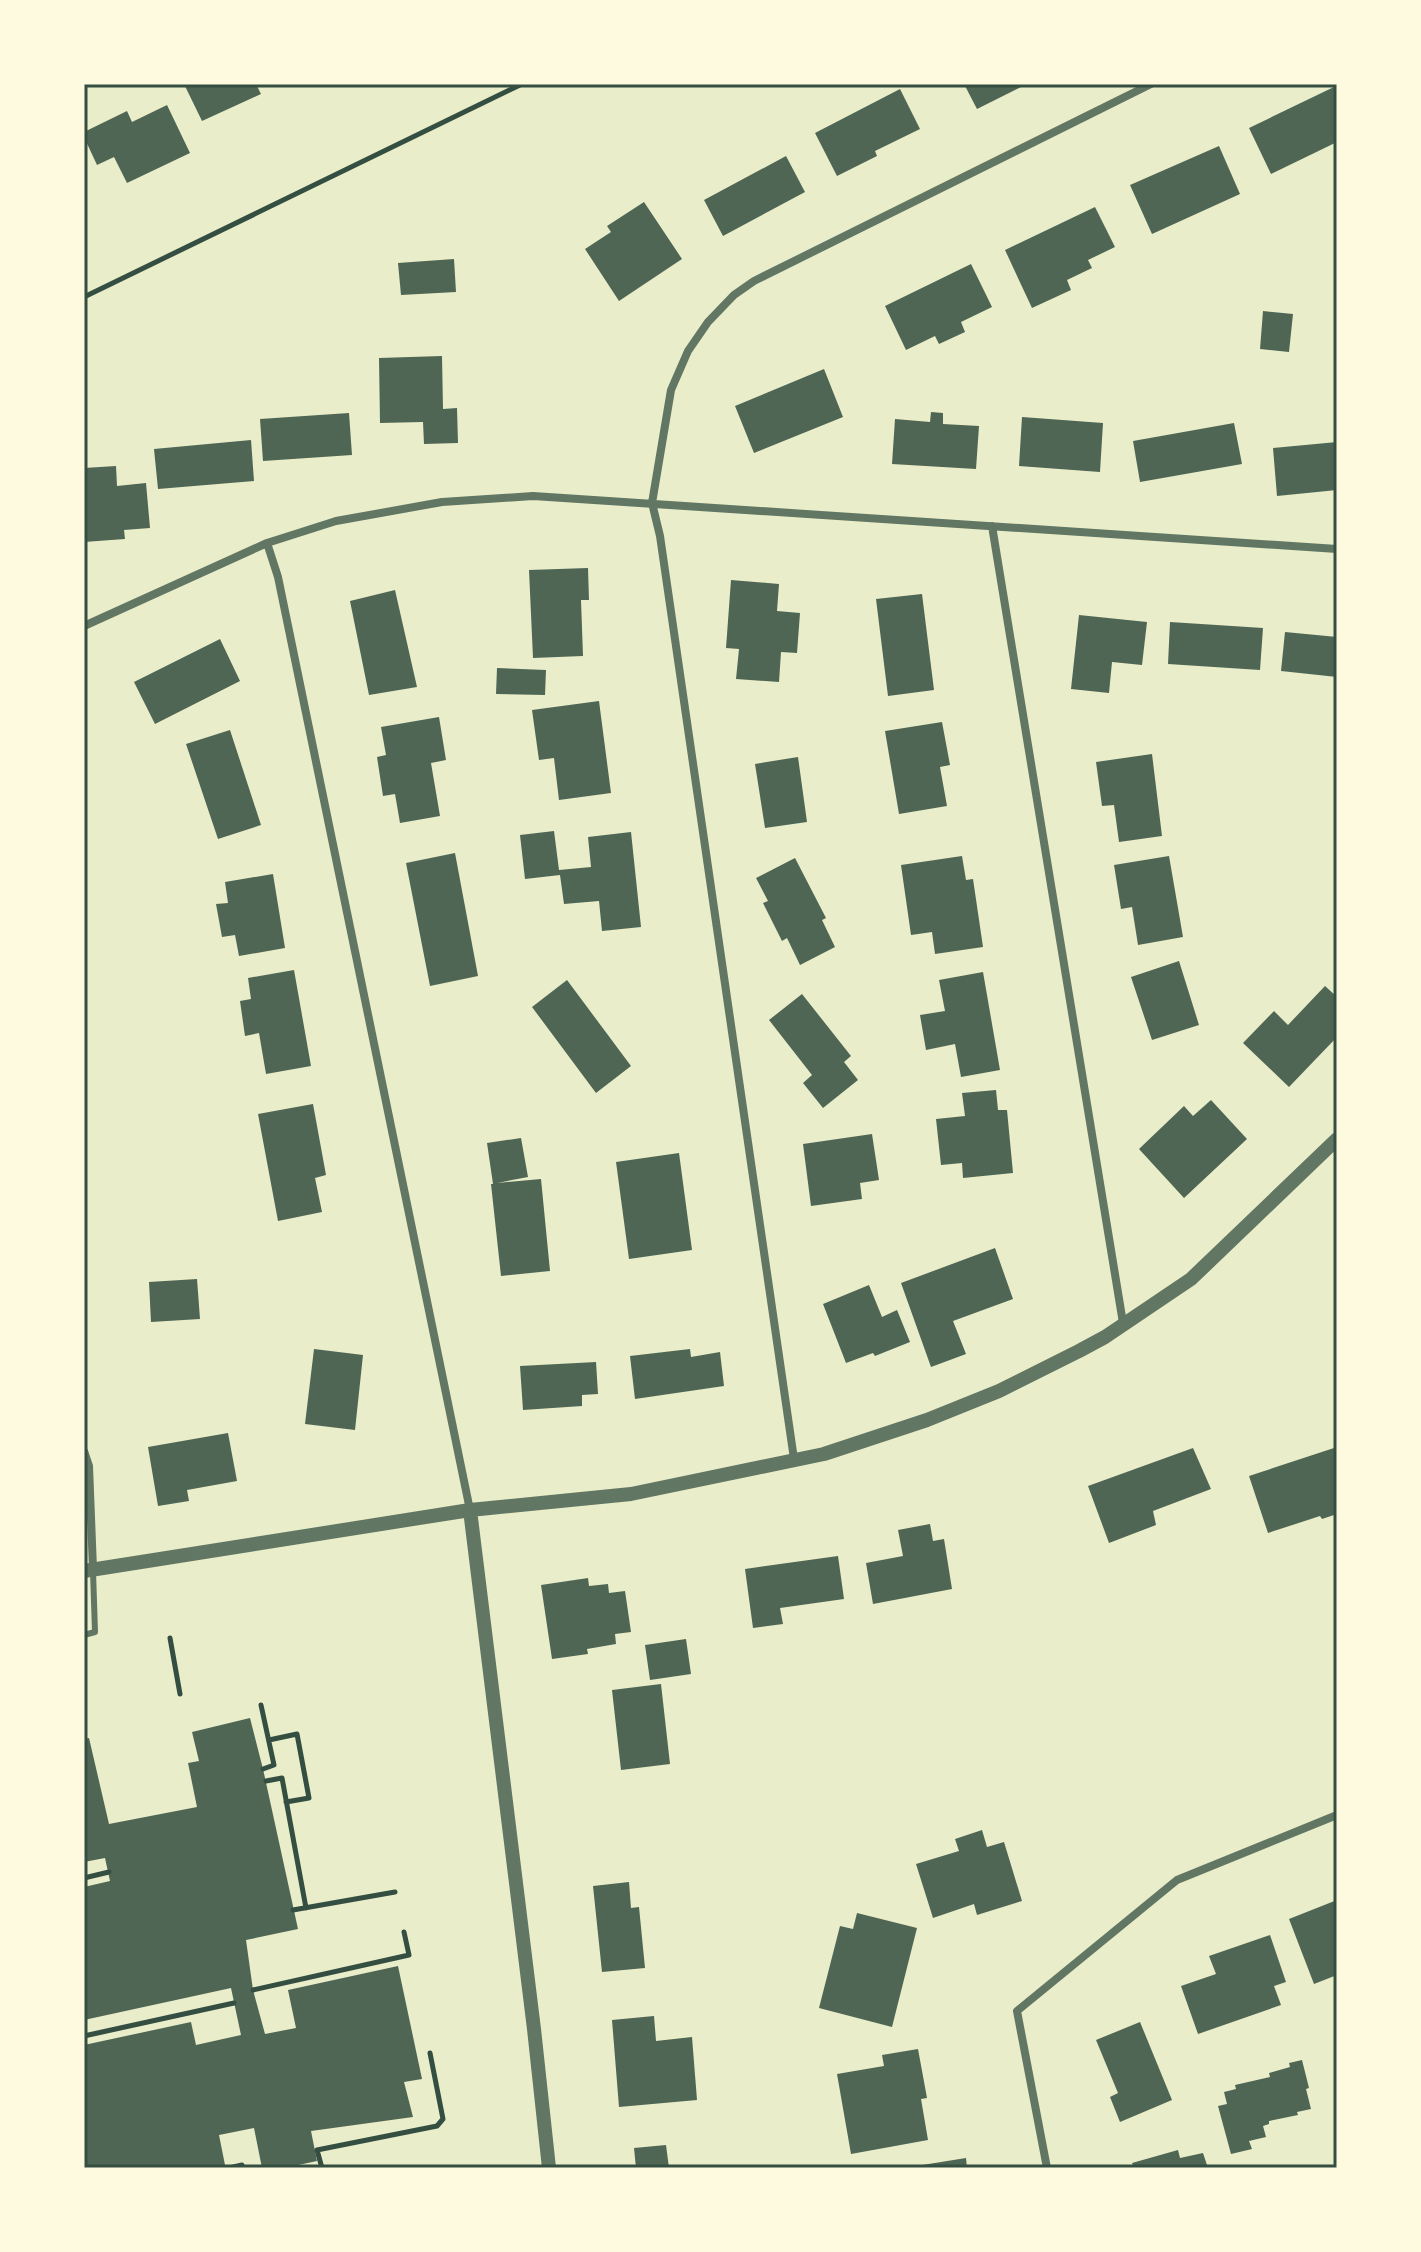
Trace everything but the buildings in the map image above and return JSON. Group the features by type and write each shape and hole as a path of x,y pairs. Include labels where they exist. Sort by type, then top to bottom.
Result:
{"street":[{"path":"794,1459 660,536 652,503 671,390 688,351 708,322 734,295 754,281 1151,84"},
{"path":"84,626 267,543 336,521 442,502 533,496 1337,549"},
{"path":"992,526 1123,1323"},
{"path":"267,543 284,608 470,1510 549,2168"},
{"path":"84,1451 89,1466 88,1570 470,1510 631,1494 824,1454 927,1420 999,1391 1105,1337 1191,1279 1337,1139"},
{"path":"1047,2168 1017,2011 1177,1880 1337,1815"}],"lane":[{"path":"84,1635 95,1632 88,1570"}],"path":[{"path":"84,297 522,84"},
{"path":"170,1638 180,1694"},
{"path":"261,1705 274,1765 263,1769"},
{"path":"269,1740 297,1734 309,1798 286,1802"},
{"path":"266,1781 282,1778 306,1908"},
{"path":"84,1878 109,1872"},
{"path":"293,1910 395,1892"},
{"path":"253,1990 409,1955 404,1932"},
{"path":"84,2036 234,2003"},
{"path":"322,2168 317,2150 441,2124 443,2119 430,2053"},
{"path":"229,2168 242,2165 243,2168"}]}
